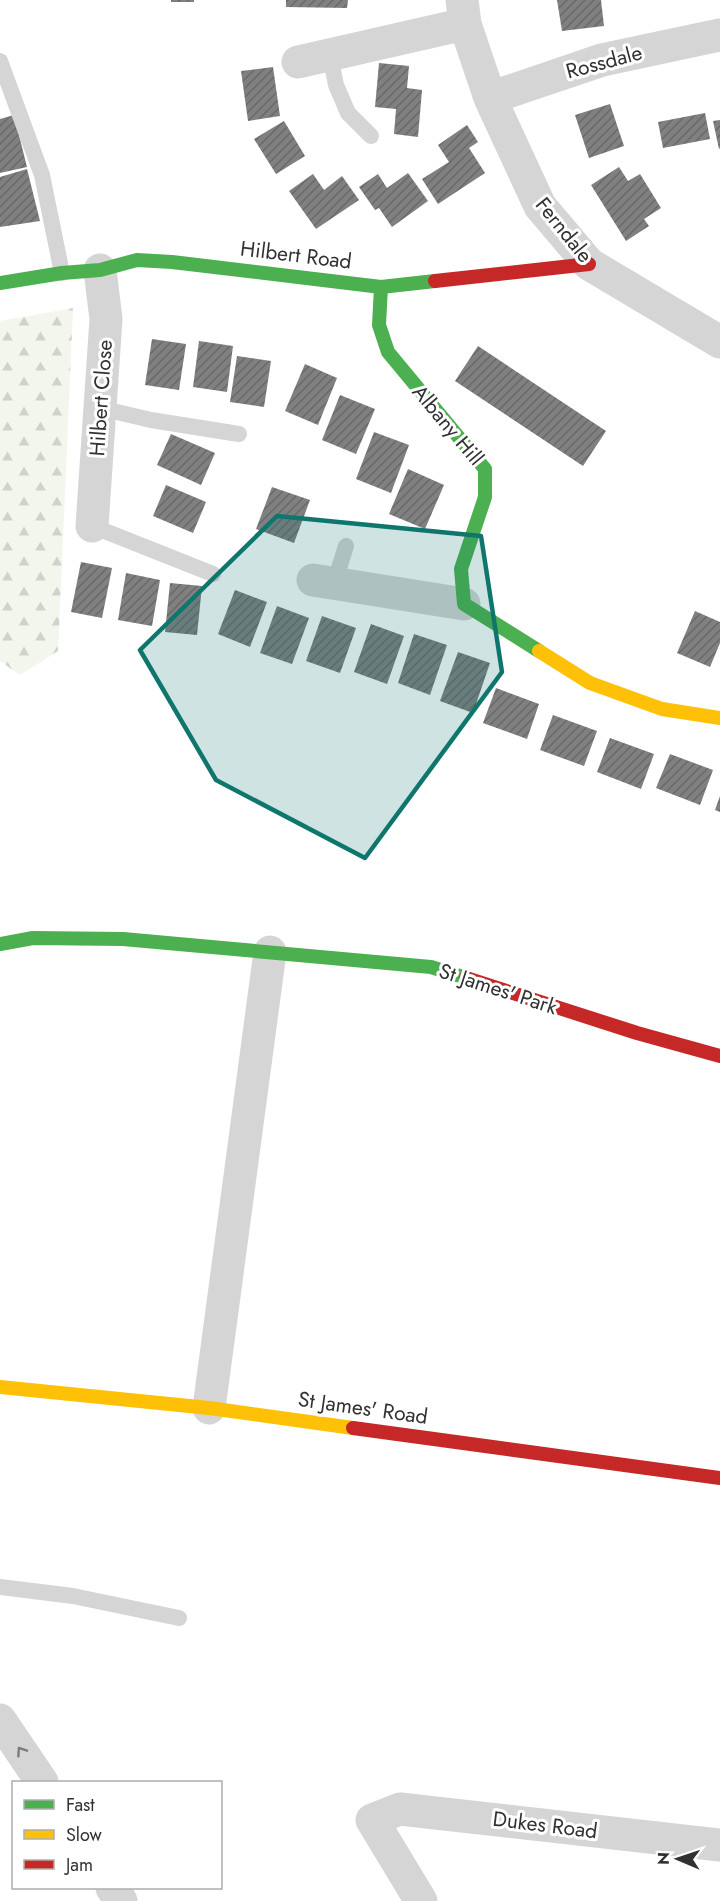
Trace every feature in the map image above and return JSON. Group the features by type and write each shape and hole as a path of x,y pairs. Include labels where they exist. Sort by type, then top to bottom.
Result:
{"street":[{"name":"Ferndale","path":"298,62 330,56 463,12 490,98 540,206 589,264 720,342"},
{"name":"Rossdale","path":"490,98 602,60 720,35"},
{"name":"Hilbert Road","path":"0,284 62,273 100,270 137,260 172,262 381,287 589,264"},
{"name":"Hilbert Close","path":"92,526 106,319 100,270"},
{"name":"Albany Hill","path":"381,287 379,325 388,352 486,469 485,497 461,569 464,604"},
{"path":"323,582 464,604 590,683 662,709 720,718"},
{"name":"St James' Park","path":"0,944 33,938 123,939 431,967 637,1033 720,1056"},
{"path":"209,1408 270,952"},
{"name":"St James' Road","path":"0,1387 209,1408 720,1478"},
{"path":"0,1720 41,1781"},
{"name":"Dukes Road","path":"421,1901 372,1821 400,1809 720,1845"}],"lane":[{"path":"330,56 336,85 348,113 370,136"},
{"path":"0,61 42,175 62,273"},
{"path":"100,408 151,420 239,434"},
{"path":"92,526 213,574"},
{"path":"323,582 346,546"},
{"path":"0,1587 73,1596 179,1618"}],"highlighted area":[{"path":"277,516 481,536 502,672 365,858 216,780 140,650"}],"green space":[{"path":"73,308 58,651 20,675 0,661 0,321"}],"building":[{"path":"171,0 194,0 194,2 171,2"},
{"path":"286,0 348,0 347,8 286,7"},
{"path":"557,0 601,0 604,26 562,31"},
{"path":"379,63 409,66 407,88 422,90 418,137 394,134 396,109 375,107"},
{"path":"273,67 280,116 248,121 241,71"},
{"path":"610,104 624,146 589,158 575,115"},
{"path":"705,113 710,139 663,148 658,122"},
{"path":"14,115 27,167 0,173 0,119"},
{"path":"720,120 720,148 719,149 713,121"},
{"path":"284,121 305,156 276,174 254,139"},
{"path":"467,125 478,142 469,148 485,173 438,204 422,179 449,162 438,145"},
{"path":"619,167 628,181 640,174 661,208 644,219 649,226 626,241 591,185"},
{"path":"27,169 40,221 0,227 0,177"},
{"path":"408,173 428,201 392,227 379,208 375,210 359,187 378,174 387,188"},
{"path":"313,174 324,190 342,176 359,200 316,229 289,191"},
{"path":"152,339 186,344 179,390 145,385"},
{"path":"199,341 233,346 227,392 193,387"},
{"path":"478,346 606,431 583,466 455,381"},
{"path":"237,356 271,361 264,407 230,402"},
{"path":"305,364 337,378 318,425 285,411"},
{"path":"340,395 375,409 356,454 322,440"},
{"path":"374,432 409,445 391,493 356,479"},
{"path":"171,434 215,453 201,485 157,465"},
{"path":"408,469 444,485 425,529 389,514"},
{"path":"166,485 206,502 193,533 153,516"},
{"path":"272,487 310,500 294,543 256,529"},
{"path":"81,562 112,568 102,618 71,612"},
{"path":"126,573 160,580 152,626 118,620"},
{"path":"170,583 202,586 197,635 165,632"},
{"path":"235,590 267,602 250,647 218,634"},
{"path":"277,606 309,618 292,664 260,653"},
{"path":"695,611 720,622 720,643 710,667 677,653"},
{"path":"322,616 356,628 340,673 306,661"},
{"path":"371,624 404,636 387,684 354,672"},
{"path":"414,634 447,645 430,695 398,683"},
{"path":"458,652 490,663 473,713 440,701"},
{"path":"496,688 539,704 527,739 483,723"},
{"path":"553,715 597,731 584,766 540,750"},
{"path":"610,738 654,754 641,789 597,772"},
{"path":"670,754 713,770 700,805 656,788"},
{"path":"720,796 720,812 715,810"}],"traffic: fast":[{"path":"0,283 62,273 100,270 137,260 172,262 381,287 435,281"},
{"path":"381,287 379,325 388,352 485,469 485,497 461,569 464,604 539,651"},
{"path":"0,944 33,938 123,939 431,967 466,978"}],"traffic: slow":[{"path":"539,651 590,683 662,709 720,718"},
{"path":"0,1387 209,1408 353,1428"}],"traffic: jam":[{"path":"435,281 589,264"},
{"path":"466,978 637,1033 720,1056"},
{"path":"353,1428 720,1478"}]}
